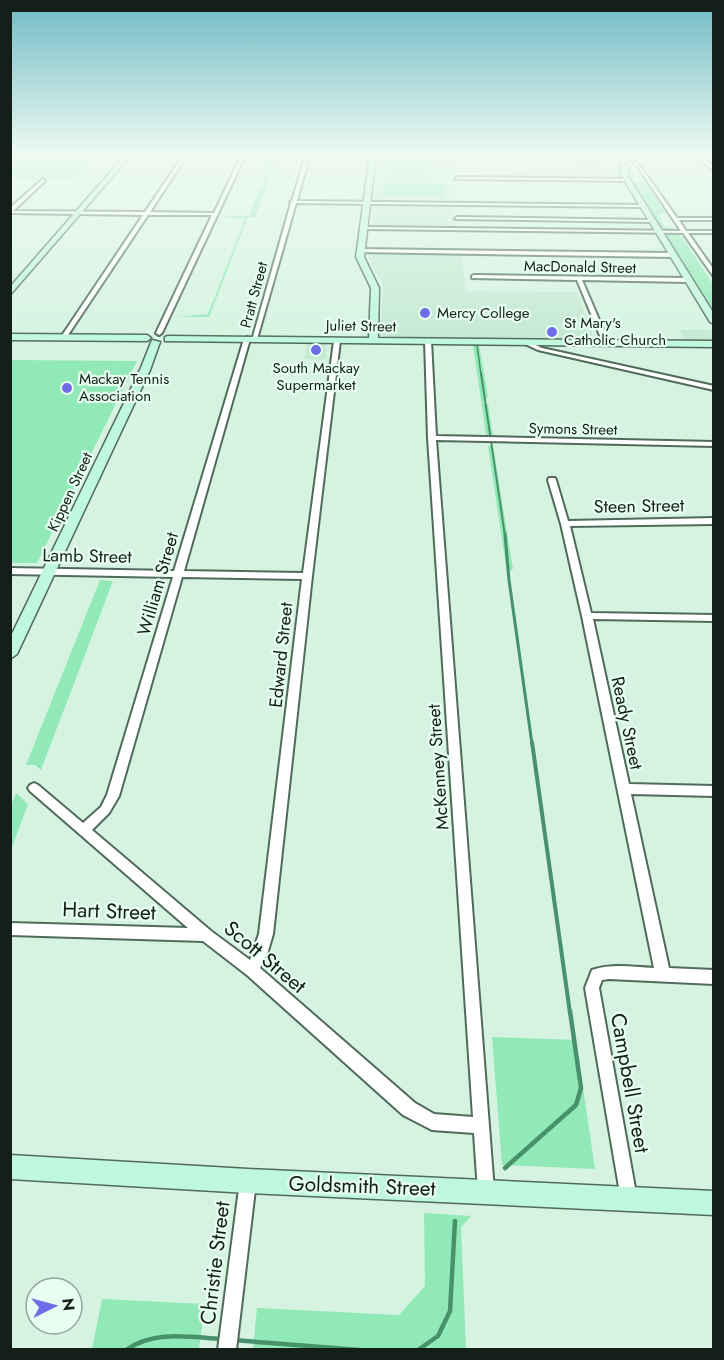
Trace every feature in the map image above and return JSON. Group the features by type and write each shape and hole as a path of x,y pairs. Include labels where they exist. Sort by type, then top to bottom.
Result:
{"street":[{"path":"10,293 74,217"},
{"path":"64,338 145,217"},
{"name":"Kippen Street","path":"10,654 145,370 153,338 213,217"},
{"name":"Pratt Street","path":"251,339 287,217"},
{"path":"365,217 360,257 375,288 373,341"},
{"path":"651,217 657,232 714,322"},
{"path":"457,218 653,221"},
{"path":"675,219 714,219"},
{"path":"675,219 713,274"},
{"path":"364,228 714,232"},
{"path":"360,251 672,255"},
{"name":"MacDonald Street","path":"474,278 687,280"},
{"path":"579,279 606,343"},
{"path":"10,337 153,338"},
{"name":"Juliet Street","path":"153,338 525,342 545,346 606,343 714,345"},
{"name":"William Street","path":"85,829 105,810 113,796 178,574 251,339"},
{"name":"Edward Street","path":"252,970 266,934 337,340"},
{"name":"McKenney Street","path":"428,341 432,438 486,1191"},
{"path":"545,346 714,388"},
{"name":"Symons Street","path":"432,438 486,441 714,444"},
{"name":"Ready Street","path":"552,480 587,616 663,975"},
{"name":"Steen Street","path":"565,524 714,521"},
{"name":"Lamb Street","path":"10,571 307,576"},
{"path":"587,616 714,618"},
{"name":"Scott Street","path":"34,788 85,829 206,935 252,970 409,1109 432,1122 482,1126"},
{"path":"624,789 714,791"},
{"name":"Hart Street","path":"10,929 206,935"},
{"name":"Campbell Street","path":"630,1198 592,988 597,975 609,972 663,975"},
{"path":"663,975 714,977"},
{"name":"Goldsmith Street","path":"10,1167 248,1181 714,1203"},
{"name":"Christie Street","path":"227,1350 248,1181"}],"shaded area":[{"path":"372,217 454,217 455,228 374,227 371,226"},
{"path":"372,253 461,254 466,291 577,292 594,339 384,337 381,335 383,286 368,258"},
{"path":"679,330 711,330 713,340 685,340"},
{"path":"307,343 327,344 325,360 305,359"}],"green space":[{"path":"233,217 248,217 209,317 177,317 208,314 245,219"},
{"path":"653,217 660,217 665,227 678,229 667,230 659,227"},
{"path":"672,233 682,237 713,284 713,313 663,234"},
{"path":"473,345 479,345 488,397 482,403 488,404 493,435 486,435"},
{"path":"11,360 137,361 37,563 11,563"},
{"path":"488,446 493,446 513,569 507,573"},
{"path":"100,580 113,581 41,770 35,765 26,765"},
{"path":"16,793 28,804 11,850 11,805"},
{"path":"492,1037 576,1040 595,1169 502,1165"},
{"path":"424,1213 471,1216 461,1227 466,1349 253,1349 257,1308 399,1315 425,1286"},
{"path":"102,1299 205,1304 199,1349 92,1349"}],"waterway":[{"path":"477,345 481,375"},
{"path":"481,373 505,536"},
{"path":"505,534 509,580 532,744"},
{"path":"532,742 570,1013"},
{"path":"505,1168 576,1105 581,1088 570,1011"},
{"path":"418,1350 438,1336 450,1311 455,1221"},
{"path":"126,1350 160,1337 221,1339"},
{"path":"233,1340 360,1350"}],"place":[{"name":"Mercy College","path":"425,313"},
{"name":"St Mary's Catholic Church","path":"552,332"},
{"name":"South Mackay Supermarket","path":"316,350"},
{"name":"Mackay Tennis Association","path":"67,388"}]}
